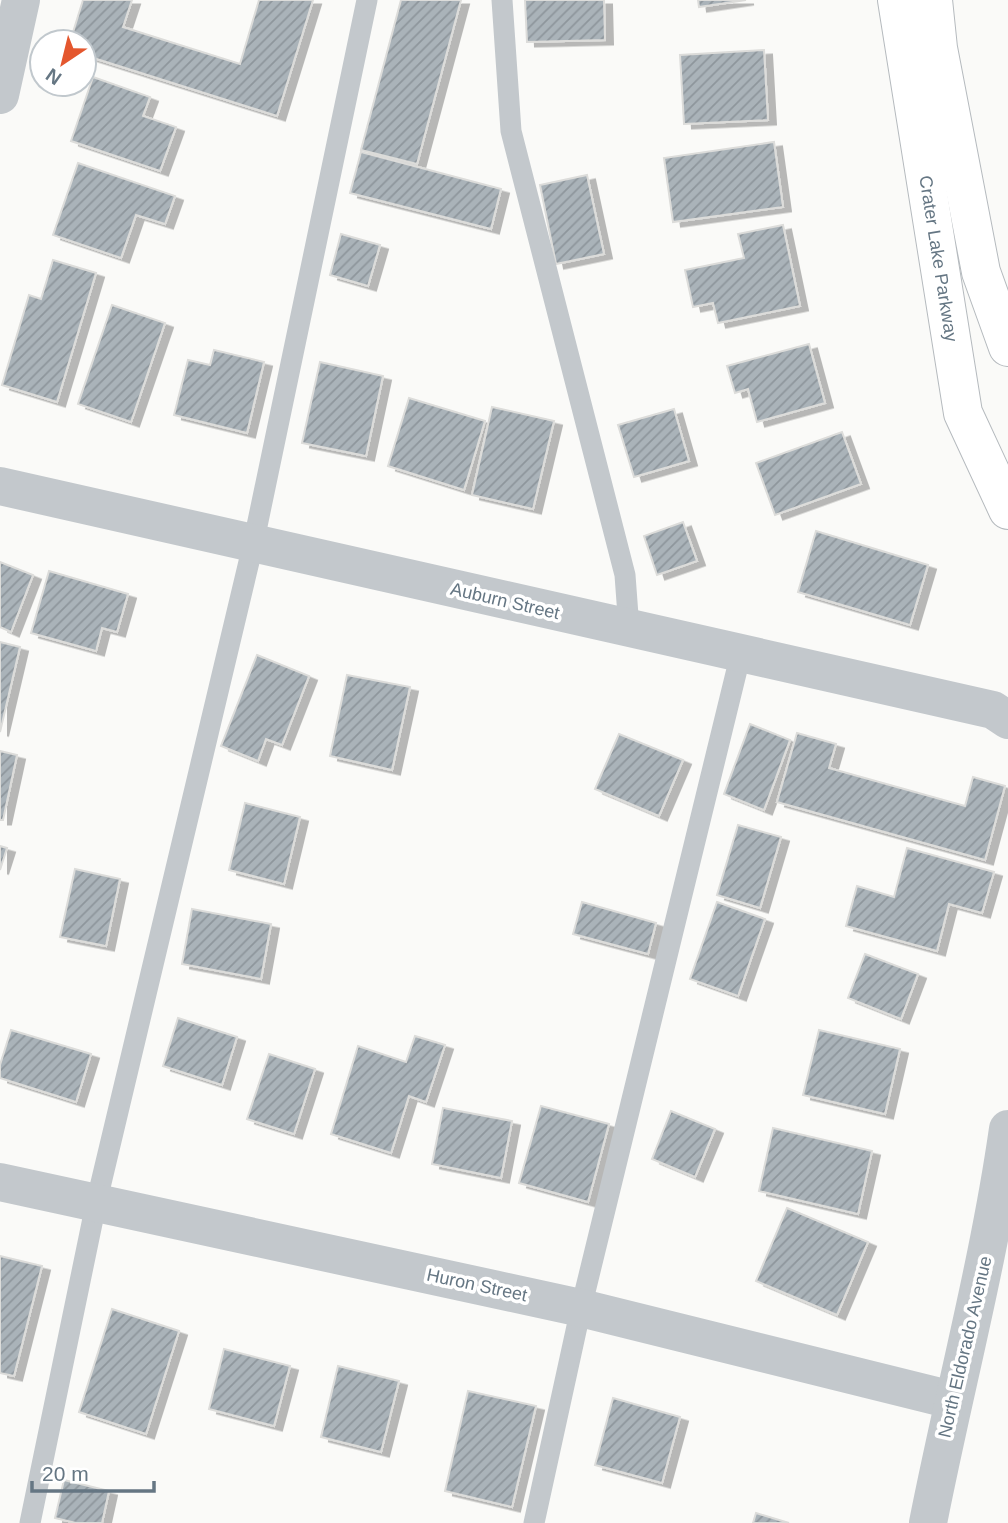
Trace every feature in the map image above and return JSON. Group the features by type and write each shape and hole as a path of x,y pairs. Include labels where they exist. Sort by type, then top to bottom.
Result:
{"main road":[{"name":"Crater Lake Parkway","path":"897,0 963,414 1008,510"},
{"name":"Crater Lake Parkway","path":"933,0 938,48 981,272 1008,347"}],"street":[{"path":"0,95 21,0"},
{"name":"Auburn Street","path":"0,486 993,710 1008,720"},
{"name":"North Eldorado Avenue","path":"928,1523 952,1400 1002,1217 1008,1129"},
{"name":"Huron Street","path":"0,1182 581,1308 952,1400"}],"lane":[{"path":"30,1523 96,1204 253,545 367,0"},
{"path":"502,0 511,131 625,575 629,629"},
{"path":"534,1523 581,1308 740,653"}],"building":[{"path":"83,0 132,0 123,27 240,64 259,0 313,0 277,116 98,59 98,28 74,28"},
{"path":"401,0 461,0 417,164 361,150"},
{"path":"525,0 604,0 605,40 527,42"},
{"path":"698,0 746,0 699,7"},
{"path":"764,50 768,120 684,124 680,55"},
{"path":"98,79 150,97 143,116 176,127 160,171 71,141 86,98 98,98"},
{"path":"774,142 783,207 673,222 664,158"},
{"path":"361,152 501,189 491,229 350,193"},
{"path":"78,163 175,196 165,224 136,215 121,258 53,235"},
{"path":"587,175 604,254 556,264 540,185"},
{"path":"783,225 800,306 718,323 713,303 693,307 685,270 744,258 738,234"},
{"path":"341,234 380,245 368,286 330,275"},
{"path":"53,260 96,273 57,402 2,385 29,295 41,299"},
{"path":"112,305 165,323 131,422 78,404"},
{"path":"809,344 825,403 757,422 748,389 735,393 727,366"},
{"path":"214,350 264,362 247,433 174,415 188,360 210,365"},
{"path":"320,362 383,376 366,456 302,443"},
{"path":"409,398 485,421 464,490 388,466"},
{"path":"492,407 554,421 533,509 472,495"},
{"path":"674,409 689,461 634,477 618,425"},
{"path":"842,432 861,484 775,515 756,463"},
{"path":"683,522 697,561 657,575 644,536"},
{"path":"816,531 928,565 910,625 798,592"},
{"path":"0,562 33,575 11,632 0,627"},
{"path":"49,571 128,594 117,632 102,628 96,651 31,633"},
{"path":"0,642 20,647 0,732"},
{"path":"257,655 309,676 282,745 266,739 258,761 221,746"},
{"path":"347,675 410,687 392,770 330,756"},
{"path":"750,724 790,740 764,810 724,794"},
{"path":"797,733 836,744 829,768 965,806 973,777 1005,786 985,860 777,802"},
{"path":"619,734 683,760 659,816 595,789"},
{"path":"0,751 17,755 3,820 0,820"},
{"path":"245,803 300,817 284,884 229,870"},
{"path":"738,825 781,837 760,908 717,895"},
{"path":"0,846 7,848 0,870"},
{"path":"907,848 994,872 982,913 949,904 937,951 846,926 857,886 894,897"},
{"path":"75,869 120,879 106,946 60,937"},
{"path":"582,902 656,923 648,954 573,934"},
{"path":"717,902 765,919 738,996 690,979"},
{"path":"192,909 271,924 261,979 182,964"},
{"path":"865,954 918,974 901,1019 848,998"},
{"path":"178,1018 237,1037 222,1085 163,1066"},
{"path":"11,1030 91,1054 76,1102 0,1078 0,1065"},
{"path":"819,1030 900,1049 885,1114 803,1095"},
{"path":"415,1036 445,1045 426,1102 409,1096 391,1153 331,1134 358,1046 406,1062"},
{"path":"269,1054 315,1069 294,1134 247,1119"},
{"path":"541,1106 609,1124 588,1202 519,1183"},
{"path":"443,1108 512,1121 501,1178 432,1164"},
{"path":"671,1111 715,1129 695,1177 652,1159"},
{"path":"773,1128 872,1151 858,1214 759,1191"},
{"path":"787,1208 868,1242 837,1315 756,1281"},
{"path":"0,1256 42,1266 14,1376 0,1373"},
{"path":"112,1309 179,1331 146,1434 79,1412"},
{"path":"224,1349 290,1366 274,1426 209,1409"},
{"path":"338,1366 399,1381 381,1452 321,1437"},
{"path":"468,1391 536,1406 512,1507 445,1491"},
{"path":"613,1398 680,1417 662,1483 595,1465"},
{"path":"64,1480 109,1491 102,1523 76,1523 55,1518"},
{"path":"756,1513 789,1523 753,1523"}]}
